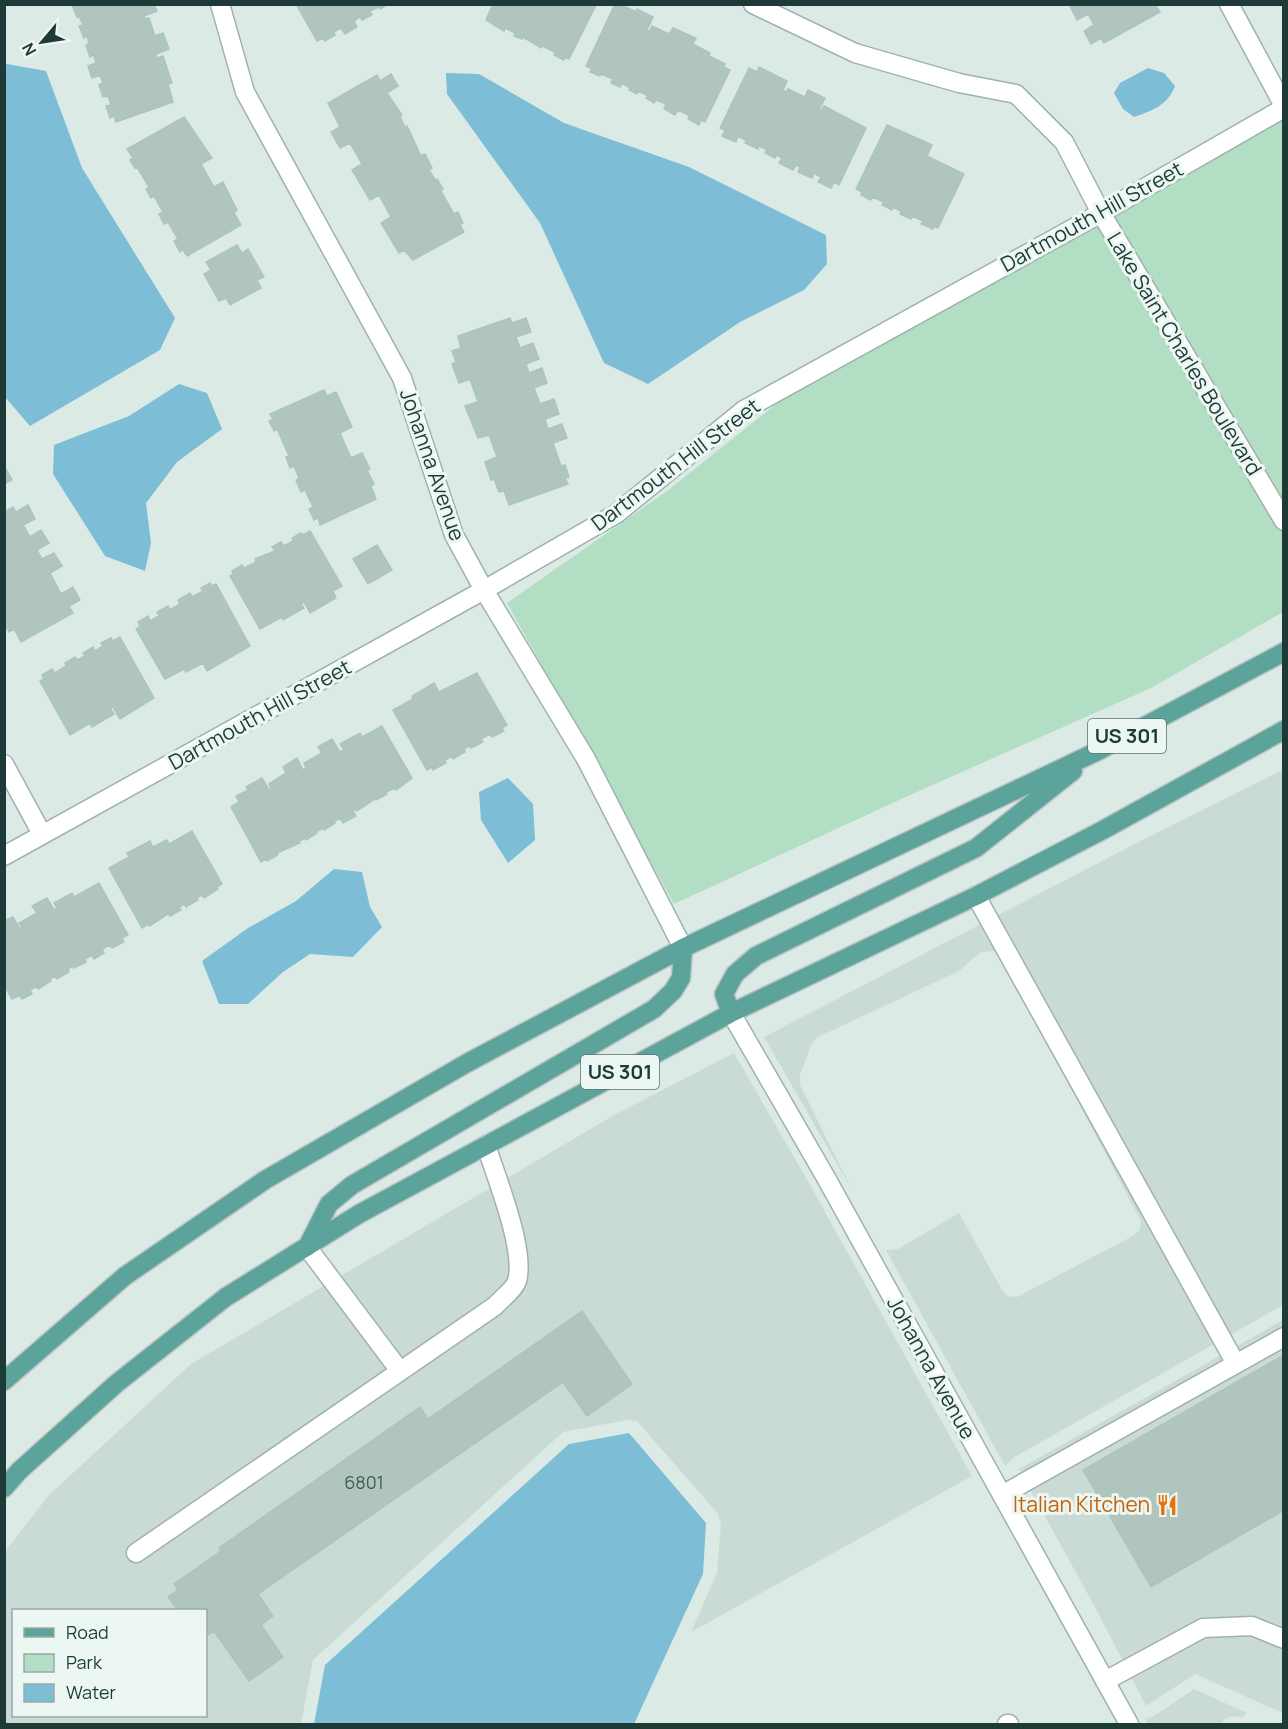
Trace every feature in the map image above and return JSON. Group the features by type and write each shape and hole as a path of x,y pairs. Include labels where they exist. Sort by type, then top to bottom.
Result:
{"main road":[{"name":"US 301","path":"4,1381 125,1276 265,1180 467,1063 683,948 1098,751 1284,652"},
{"name":"US 301","path":"4,1488 117,1383 226,1297 359,1215 731,1012 976,896 1103,830 1284,730"},
{"path":"731,1012 724,994 735,974 756,956 976,848 1098,751"},
{"path":"307,1247 329,1204 352,1185 654,1009 673,991 681,978 683,948"}],"street":[{"name":"Johanna Avenue","path":"220,4 245,92 402,378 454,535 484,590 586,759 683,948"},
{"name":"Lake Saint Charles Boulevard","path":"753,4 855,53 959,83 1016,94 1064,142 1101,213 1284,521"},
{"path":"1229,4 1284,107"},
{"name":"Dartmouth Hill Street","path":"4,856 484,590 616,514 744,410 1101,213 1284,107"},
{"path":"4,764 42,834"},
{"path":"976,896 1236,1364"},
{"name":"Johanna Avenue","path":"731,1012 825,1176 1129,1725"},
{"path":"136,1552 495,1306 516,1284 519,1264 510,1218 486,1145"},
{"path":"307,1247 400,1371"},
{"path":"1002,1495 1284,1337"},
{"path":"1105,1681 1203,1628 1252,1626 1284,1639"}],"shaded area":[{"path":"1283,770 1283,1305 1013,1458 1005,1466 886,1250 898,1249 959,1213 1002,1290 1008,1296 1017,1297 1133,1236 1140,1229 1141,1221 1005,964 994,951 981,952 959,971 818,1037 812,1043 800,1075 800,1085 852,1190 764,1037 1129,847"},
{"path":"734,1053 972,1476 691,1632 717,1573 721,1523 718,1514 637,1421 627,1420 563,1432 313,1660 301,1724 5,1724 4,1553 48,1496 191,1364 616,1114"},
{"path":"1283,1320 1283,1713 1195,1674 1146,1706 1019,1469"},
{"path":"1194,1689 1247,1713 1242,1717 1233,1716 1225,1719 1220,1724 1149,1724 1145,1719 1154,1716"}],"green space":[{"path":"1283,115 1283,612 1151,688 910,795 674,904 507,603 667,491 799,386"}],"water":[{"path":"4,65 46,71 82,168 175,318 160,350 30,426 5,397"},
{"path":"1148,68 1164,73 1175,86 1164,103 1134,117 1123,109 1114,93 1120,83"},
{"path":"446,73 479,74 564,123 689,167 826,235 827,264 804,290 740,322 648,384 604,363 540,223 447,94"},
{"path":"179,384 207,393 222,429 177,462 146,503 151,543 145,571 105,556 53,474 54,445 129,416"},
{"path":"508,778 533,804 535,840 508,863 481,820 479,792"},
{"path":"334,869 362,872 370,907 382,927 353,957 310,954 283,972 248,1004 219,1004 202,961 248,928 296,901"},
{"path":"629,1433 706,1523 703,1574 634,1724 314,1724 325,1665 569,1444"}],"building":[{"path":"154,4 157,11 144,16 145,19 149,18 155,36 163,33 169,49 156,54 157,58 163,56 172,83 168,84 173,102 116,122 114,116 110,118 106,106 111,105 108,96 103,97 99,85 103,83 100,75 92,78 88,66 96,63 94,55 90,57 86,45 89,43 87,36 84,38 79,26 83,25 72,5"},
{"path":"296,4 389,4 370,11 372,15 362,20 360,17 354,21 357,27 345,34 341,28 325,41 323,38 317,41"},
{"path":"493,4 596,5 569,59 565,57 564,60 554,55 555,52 542,46 541,48 523,37 522,39 514,36 515,33 505,28 504,31 486,20"},
{"path":"615,4 636,12 637,9 653,17 647,30 649,32 652,26 669,34 673,28 696,38 693,44 710,53 709,56 725,64 724,67 730,70 705,122 701,120 699,125 688,119 690,116 678,110 675,115 664,109 666,104 656,100 654,103 646,98 648,96 629,90 630,88 622,83 620,87 611,83 613,79 590,72 592,69 586,66"},
{"path":"1073,4 1155,4 1160,12 1104,43 1101,38 1091,44 1084,31 1094,25 1088,14 1077,20 1070,6"},
{"path":"759,67 787,81 783,90 786,92 788,89 805,97 808,90 825,98 819,110 821,111 824,106 866,128 839,185 834,182 831,188 818,182 821,177 814,173 812,178 798,172 800,167 796,165 793,170 779,163 782,158 776,155 775,158 765,153 767,150 759,146 758,149 745,143 747,141 738,136 736,142 722,136 725,130 720,128 749,68 757,72"},
{"path":"391,74 398,86 387,93 402,115 400,117 405,127 407,126 421,156 425,154 432,168 429,170 443,189 441,191 454,214 458,212 463,223 460,225 464,232 413,260 404,250 399,253 381,223 391,217 379,195 370,200 352,170 362,164 350,143 340,148 331,132 340,127 328,103 377,75 380,81"},
{"path":"184,117 212,158 201,164 214,187 223,182 237,210 234,213 241,225 187,256 183,250 180,252 174,241 178,239 168,222 164,224 159,214 163,212 154,196 151,198 146,189 149,187 130,160 133,158 127,149"},
{"path":"887,125 932,145 927,156 964,174 938,228 934,226 933,229 921,224 923,221 900,214 901,211 893,207 892,210 882,205 884,202 872,197 871,200 861,195 862,192 856,189"},
{"path":"237,245 242,253 248,249 264,277 257,280 261,288 230,305 226,298 219,301 204,274 211,270 206,262"},
{"path":"510,318 512,323 526,318 531,332 516,337 520,348 533,343 539,359 526,364 529,373 542,368 547,383 534,388 540,404 554,399 559,414 545,419 548,429 562,424 567,438 553,443 561,466 565,465 569,477 565,478 568,484 509,505 504,491 499,492 494,479 491,480 485,462 497,457 489,435 478,438 465,406 478,402 470,379 459,383 452,364 456,362 452,351 461,348 458,336"},
{"path":"324,390 327,396 336,392 352,427 340,433 351,458 362,453 370,469 367,470 374,484 371,486 376,499 320,525 318,518 314,520 309,509 313,507 305,490 301,492 294,466 290,468 286,457 289,456 277,429 274,431 269,421 273,419 270,414"},
{"path":"6,469 12,480 4,484 4,470"},
{"path":"28,505 35,519 23,525 30,537 41,530 49,543 37,550 42,559 54,553 62,566 50,573 61,594 73,587 80,600 69,606 73,613 21,642 14,629 9,632 4,623 4,512 13,507 16,512"},
{"path":"310,531 342,586 333,591 336,598 310,613 304,602 301,604 304,608 260,629 230,576 233,574 232,571 242,565 244,568 256,562 255,559 275,551 272,547 281,542 284,546 293,541 292,538"},
{"path":"377,545 392,570 368,584 353,559"},
{"path":"210,583 212,586 216,584 250,646 207,671 203,663 186,672 184,669 165,679 136,629 140,626 138,622 148,616 150,621 159,616 157,612 168,606 170,610 180,604 178,600 190,593 192,597 203,591 201,588"},
{"path":"120,637 154,698 120,719 113,707 110,708 114,714 92,727 90,723 70,735 40,681 44,679 42,675 52,669 55,673 75,657 77,660 85,656 83,653 93,647 95,651 103,646 101,643"},
{"path":"477,673 507,725 502,728 504,731 492,737 490,734 481,739 483,742 471,748 469,746 464,749 465,752 453,759 452,756 445,760 446,763 433,770 432,767 427,770 393,710 413,699 412,696 434,683 439,692"},
{"path":"382,726 412,778 396,790 395,788 386,792 387,794 353,811 356,816 343,823 340,818 324,830 323,828 306,840 305,838 267,861 266,859 261,862 231,807 239,802 236,796 248,790 246,787 262,778 269,790 271,788 269,784 286,773 283,767 297,758 303,770 306,768 304,763 322,753 318,747 332,739 340,752 344,750 340,744 360,733 362,737"},
{"path":"192,831 222,884 204,898 202,895 186,907 185,904 179,907 181,910 170,916 168,914 150,926 149,924 142,928 109,868 129,857 127,853 150,841 153,847 167,840 169,844"},
{"path":"99,883 128,935 122,938 124,942 112,948 110,945 102,949 104,953 94,959 92,955 85,959 86,962 74,968 73,966 68,969 69,972 57,979 56,976 38,989 37,986 30,990 32,994 22,999 20,995 12,999 4,985 4,921 13,917 20,929 22,928 19,923 37,913 32,906 47,898 54,910 57,908 54,903 72,893 74,897"},
{"path":"582,1311 632,1384 587,1416 563,1382 258,1594 273,1616 261,1625 283,1657 249,1681 214,1631 207,1635 207,1609 177,1609 168,1597 178,1590 174,1584 221,1551 219,1548 420,1407 428,1419"},
{"path":"1284,1355 1284,1395 1266,1365"},
{"path":"1266,1365 1284,1395 1284,1510 1151,1587 1083,1470"}],"place":[{"name":"Italian Kitchen","path":"1167,1505"}]}
